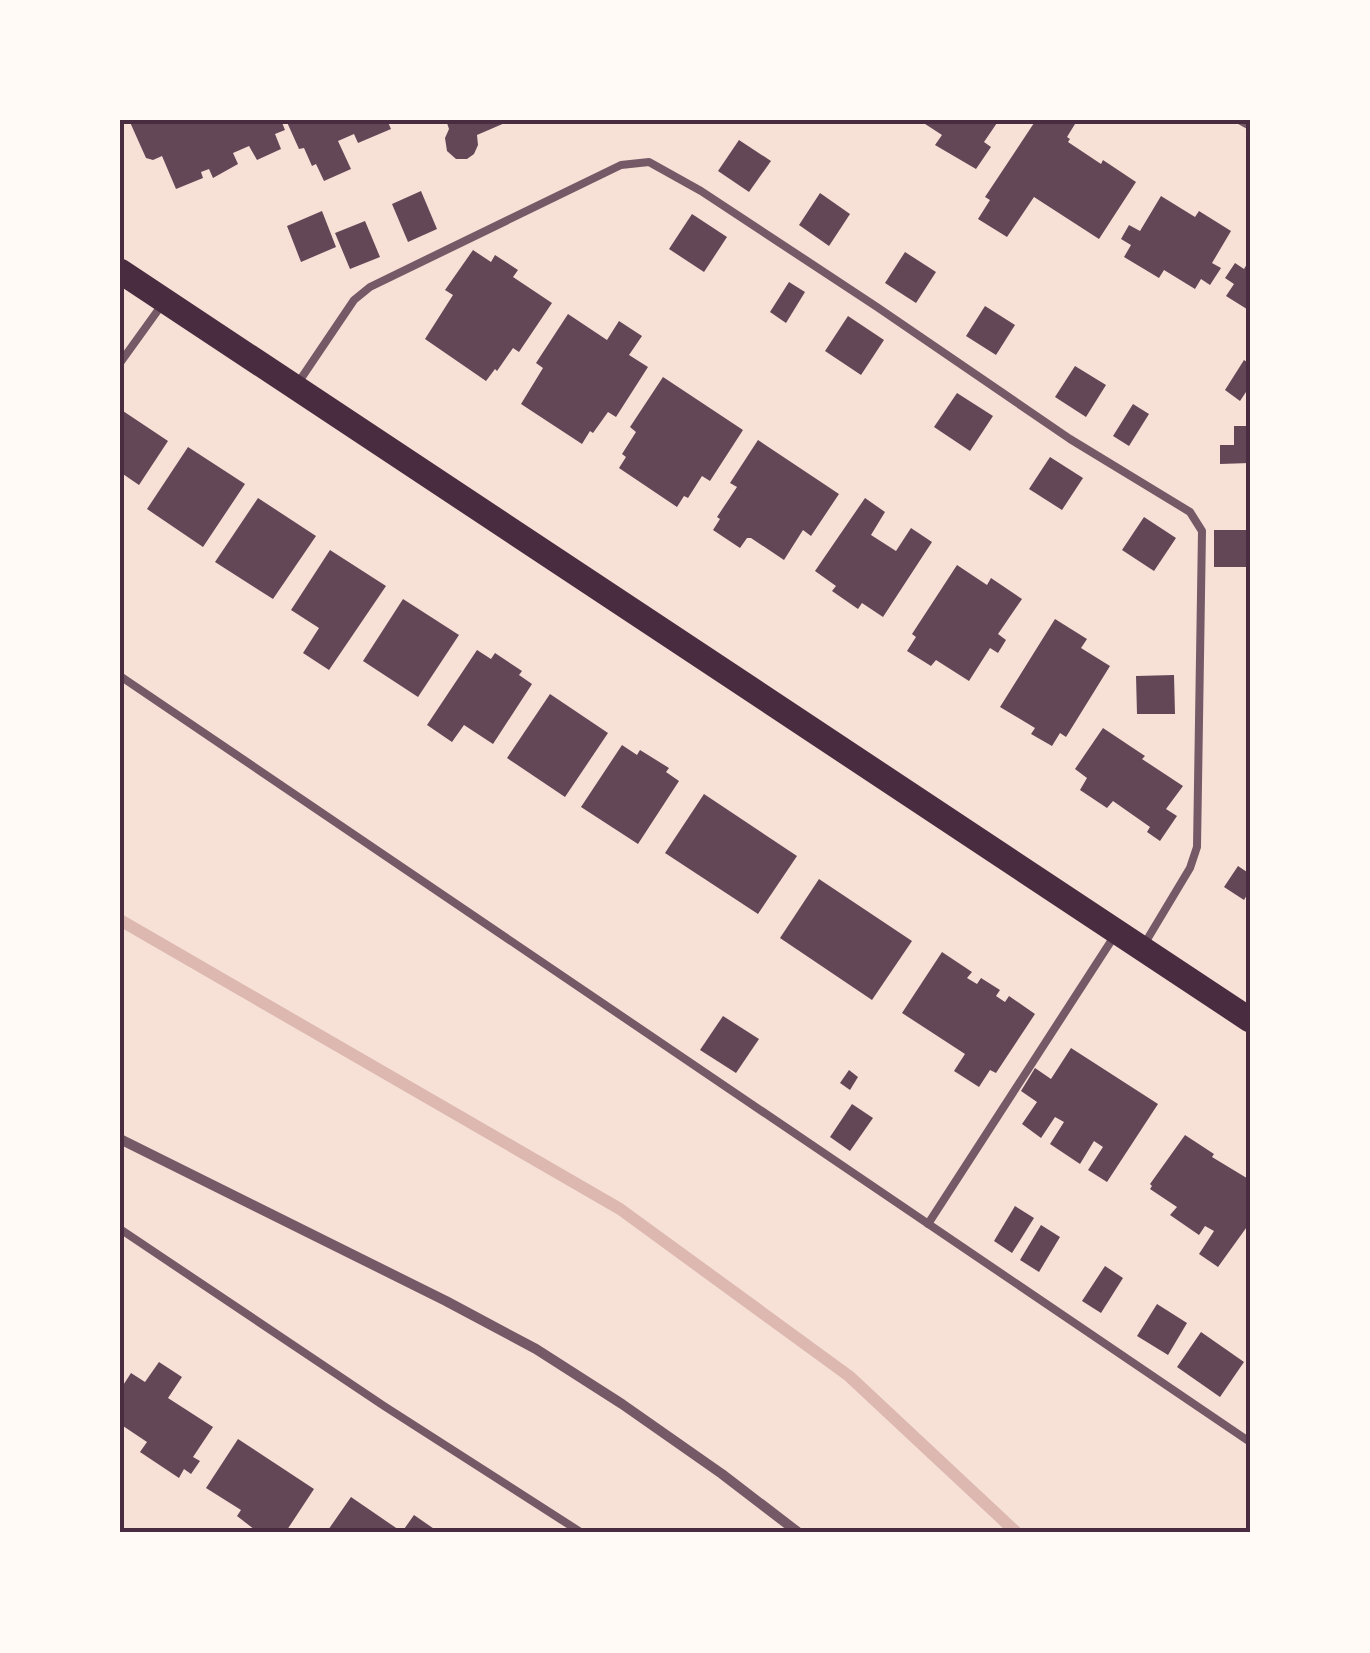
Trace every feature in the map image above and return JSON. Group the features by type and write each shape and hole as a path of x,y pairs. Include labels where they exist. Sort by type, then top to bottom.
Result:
{"main road":[{"path":"120,270 1250,1020"}],"street":[{"path":"1241,120 1250,125"},
{"path":"120,1140 536,1349 622,1404 799,1533"}],"lane":[{"path":"296,386 354,300 370,287 621,166 648,162 701,191 1070,439 1190,512 1202,531 1198,846 1190,868 1142,948"},
{"path":"120,363 165,300"},
{"path":"120,676 1250,1442"},
{"path":"928,1224 1117,932"},
{"path":"120,1229 582,1533"}],"building":[{"path":"129,120 281,120 285,130 275,134 281,149 257,160 249,146 233,153 238,164 213,178 209,169 201,172 203,178 176,189 162,156 146,158"},
{"path":"286,120 387,120 391,129 358,143 354,134 338,141 351,169 324,181 304,148 299,149"},
{"path":"446,120 512,120 477,135 474,154 456,159 447,151"},
{"path":"919,120 999,120 984,142 991,147 976,169 935,145 942,135"},
{"path":"1036,120 1069,120 1075,124 1068,142 1136,182 1099,239 1034,197 1007,237 978,219 990,200 985,197"},
{"path":"739,140 771,161 749,192 718,171"},
{"path":"421,191 437,229 408,242 392,204"},
{"path":"820,193 850,214 829,246 799,225"},
{"path":"1161,196 1195,217 1199,211 1231,231 1212,263 1221,268 1210,285 1201,279 1195,289 1164,270 1159,278 1124,257 1131,245 1121,239 1129,225 1140,231"},
{"path":"322,211 336,247 301,262 287,226"},
{"path":"692,214 727,237 704,272 669,249"},
{"path":"365,221 380,257 350,269 335,233"},
{"path":"473,250 491,262 495,255 518,270 513,277 552,303 519,352 513,348 486,381 425,339 453,295 445,290"},
{"path":"905,252 936,272 916,303 885,283"},
{"path":"1250,259 1250,311 1226,296 1234,284 1225,278 1235,263 1244,269"},
{"path":"789,282 805,292 786,323 770,312"},
{"path":"985,306 1015,325 996,355 966,336"},
{"path":"568,314 607,340 619,321 642,336 629,355 648,367 616,417 608,412 582,444 521,404 543,368 536,363"},
{"path":"848,316 884,340 861,375 825,351"},
{"path":"1244,360 1250,364 1250,386 1240,401 1225,390"},
{"path":"1075,366 1106,385 1086,417 1055,397"},
{"path":"663,377 743,430 710,481 702,476 677,507 619,468 626,457 622,454 636,432 630,427"},
{"path":"957,393 993,416 970,451 934,427"},
{"path":"1133,404 1149,414 1129,446 1113,436"},
{"path":"120,409 168,441 139,485 120,472"},
{"path":"1234,426 1250,426 1250,463 1220,464 1220,445 1234,445"},
{"path":"758,440 839,494 811,536 803,530 784,560 751,538 740,548 713,530 737,487 730,483"},
{"path":"188,447 245,484 203,547 147,509"},
{"path":"1050,457 1083,478 1062,510 1029,489"},
{"path":"258,498 316,536 273,599 215,562"},
{"path":"865,498 885,512 871,535 896,551 911,528 932,542 883,617 862,603 858,609 832,591 836,586 815,571"},
{"path":"1144,517 1176,538 1154,571 1122,550"},
{"path":"1214,530 1250,530 1250,567 1214,567"},
{"path":"330,550 386,586 329,670 303,653 319,628 291,610"},
{"path":"957,565 987,585 991,578 1022,599 998,634 1006,640 998,653 990,648 969,681 936,660 931,666 907,651 916,637 912,634"},
{"path":"403,599 459,635 418,697 363,661"},
{"path":"1055,619 1087,639 1081,648 1110,666 1066,737 1060,733 1052,746 1031,734 1035,728 1000,707"},
{"path":"477,650 491,659 495,653 522,671 519,675 532,684 493,744 464,725 452,742 427,725"},
{"path":"1174,675 1175,714 1137,714 1136,676"},
{"path":"550,694 608,733 565,797 507,758"},
{"path":"1103,728 1183,786 1166,809 1177,816 1160,841 1147,832 1150,827 1113,801 1107,808 1080,790 1087,778 1075,769"},
{"path":"622,745 637,755 640,750 669,768 666,772 679,781 638,844 581,807"},
{"path":"704,794 797,856 758,914 665,853"},
{"path":"1238,866 1250,874 1250,890 1244,900 1224,887"},
{"path":"819,879 912,941 872,1000 780,938"},
{"path":"942,952 972,972 967,978 977,984 981,978 1000,990 996,996 1005,1002 1009,996 1035,1014 996,1073 990,1070 979,1087 954,1071 965,1054 902,1013"},
{"path":"723,1016 759,1039 736,1073 700,1050"},
{"path":"1071,1048 1158,1104 1107,1182 1088,1170 1103,1147 1094,1141 1080,1164 1050,1144 1064,1122 1055,1117 1041,1138 1022,1124 1037,1102 1021,1091 1035,1068 1051,1079"},
{"path":"849,1070 858,1077 850,1090 840,1083"},
{"path":"852,1104 873,1118 850,1151 830,1137"},
{"path":"1185,1135 1250,1180 1250,1215 1246,1222 1249,1224 1218,1267 1199,1254 1214,1231 1205,1226 1199,1235 1170,1215 1177,1207 1150,1189"},
{"path":"1015,1206 1034,1218 1012,1253 994,1241"},
{"path":"1041,1225 1060,1237 1039,1272 1020,1260"},
{"path":"1105,1266 1123,1278 1101,1313 1082,1301"},
{"path":"1157,1304 1187,1323 1168,1355 1137,1336"},
{"path":"1201,1332 1244,1362 1220,1397 1177,1367"},
{"path":"159,1362 182,1377 168,1398 213,1427 193,1457 200,1461 191,1474 184,1469 179,1478 140,1452 147,1442 120,1424 120,1390 131,1373 145,1382"},
{"path":"238,1439 314,1489 285,1533 259,1533 237,1516 241,1510 206,1488"},
{"path":"351,1497 402,1532 414,1515 440,1533 326,1533"}],"waterway":[{"path":"120,920 620,1209 849,1376 1017,1533"}]}
